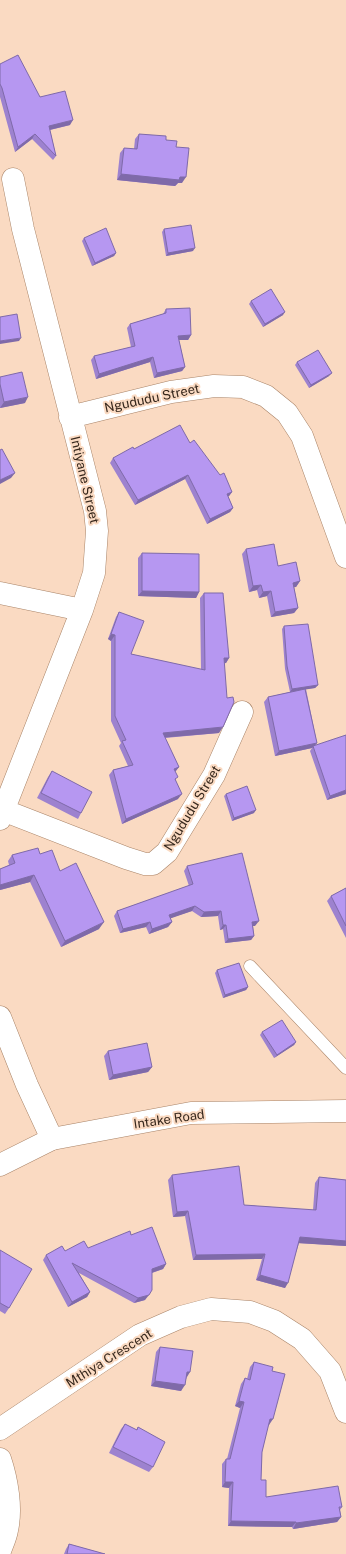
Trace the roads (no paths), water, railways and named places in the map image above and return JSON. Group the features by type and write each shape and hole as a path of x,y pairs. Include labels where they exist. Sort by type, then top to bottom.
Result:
{"street":[{"name":"Intiyane Street","path":"1,812 82,610 94,573 97,531 95,511 22,230 13,180"},
{"name":"Ngududu Street","path":"70,417 171,392 214,386 243,387 266,396 286,413 302,436 346,557"},
{"path":"0,593 82,610"},
{"name":"Ngududu Street","path":"1,812 126,858 145,864 153,864 167,852 214,775 242,712"},
{"path":"0,1017 27,1085 52,1139"},
{"name":"Intake Road","path":"0,1165 52,1139 191,1113 346,1111"},
{"name":"Mthiya Crescent","path":"0,1429 140,1335 181,1317 211,1309 250,1312 274,1321 302,1339 330,1371 346,1412"},
{"path":"0,1459 5,1475 8,1502 7,1530 0,1551"}],"lane":[{"path":"250,966 346,1068"}]}
